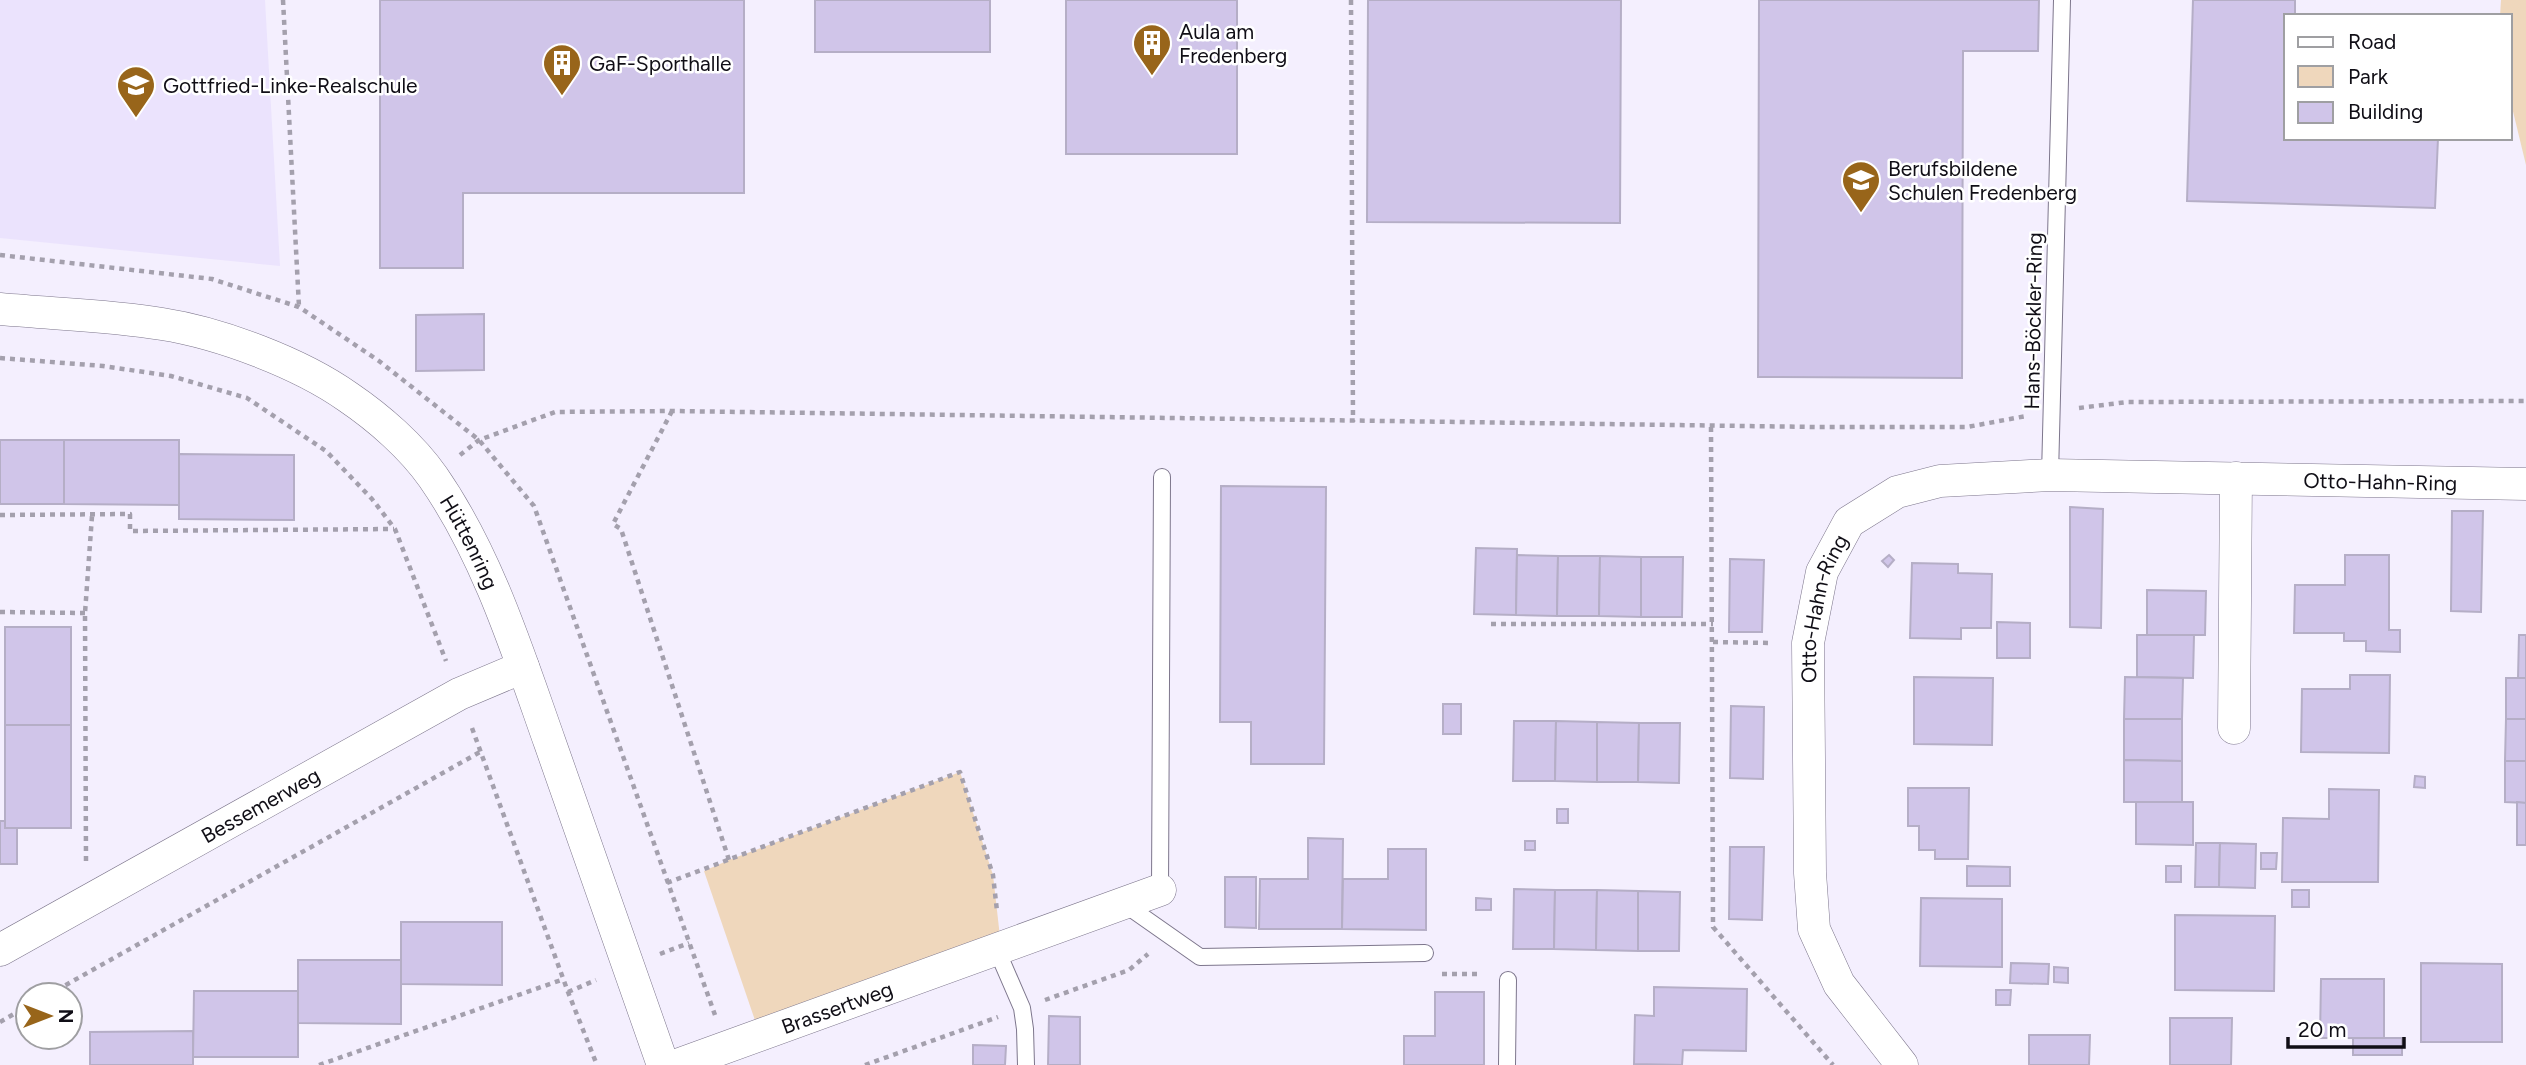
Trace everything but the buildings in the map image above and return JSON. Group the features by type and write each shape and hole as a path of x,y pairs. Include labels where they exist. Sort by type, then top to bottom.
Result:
{"street":[{"name":"Hüttenring","path":"0,309 162,324 225,340 286,363 347,396 394,434 432,476 491,585 523,667 663,1065"},
{"name":"Otto-Hahn-Ring","path":"1902,1065 1839,984 1814,929 1810,873 1808,643 1822,572 1849,522 1897,492 1940,481 2050,475 2526,484"},
{"path":"2234,728 2236,478"},
{"name":"Bessemerweg","path":"0,950 459,694 523,667"},
{"name":"Brassertweg","path":"677,1065 1160,890"}],"lane":[{"name":"Hans-Böckler-Ring","path":"2050,475 2062,0"},
{"path":"1160,890 1162,477"},
{"path":"1123,903 1199,957 1425,953"},
{"path":"998,947 1022,1008 1026,1065"},
{"path":"1507,980 1507,1065"}],"path":[{"path":"283,0 299,307"},
{"path":"1351,0 1353,422"},
{"path":"0,358 103,366 170,376 247,398 326,451 372,499 395,530 597,1065"},
{"path":"432,476 479,440 555,412 672,411 1711,427 1967,427 2051,411 2127,402 2526,401"},
{"path":"672,411 613,524 621,529 729,860"},
{"path":"1711,427 1713,927 1833,1065"},
{"path":"0,515 130,514 130,531 395,530"},
{"path":"87,902 85,613 92,516"},
{"path":"0,612 85,613"},
{"path":"1491,624 1713,624"},
{"path":"1713,642 1808,643"},
{"path":"73,981 480,752"},
{"path":"667,883 960,772 993,875 998,947"},
{"path":"1425,953 1425,975 1508,974 1507,980"},
{"path":"319,1065 564,979"}],"shaded area":[{"name":"Gottfried-Linke-Realschule","path":"0,0 265,0 280,266 0,238"}],"green space":[{"path":"2501,0 2526,0 2526,165 2512,107 2512,14 2500,14"},
{"path":"960,772 993,875 1001,946 760,1035 704,871"}],"place":[{"name":"Aula am Fredenberg","path":"1152,77"},
{"name":"GaF-Sporthalle","path":"562,97"},
{"name":"Gottfried-Linke-Realschule","path":"136,119"},
{"name":"Berufsbildene Schulen Fredenberg","path":"1861,214"}]}
